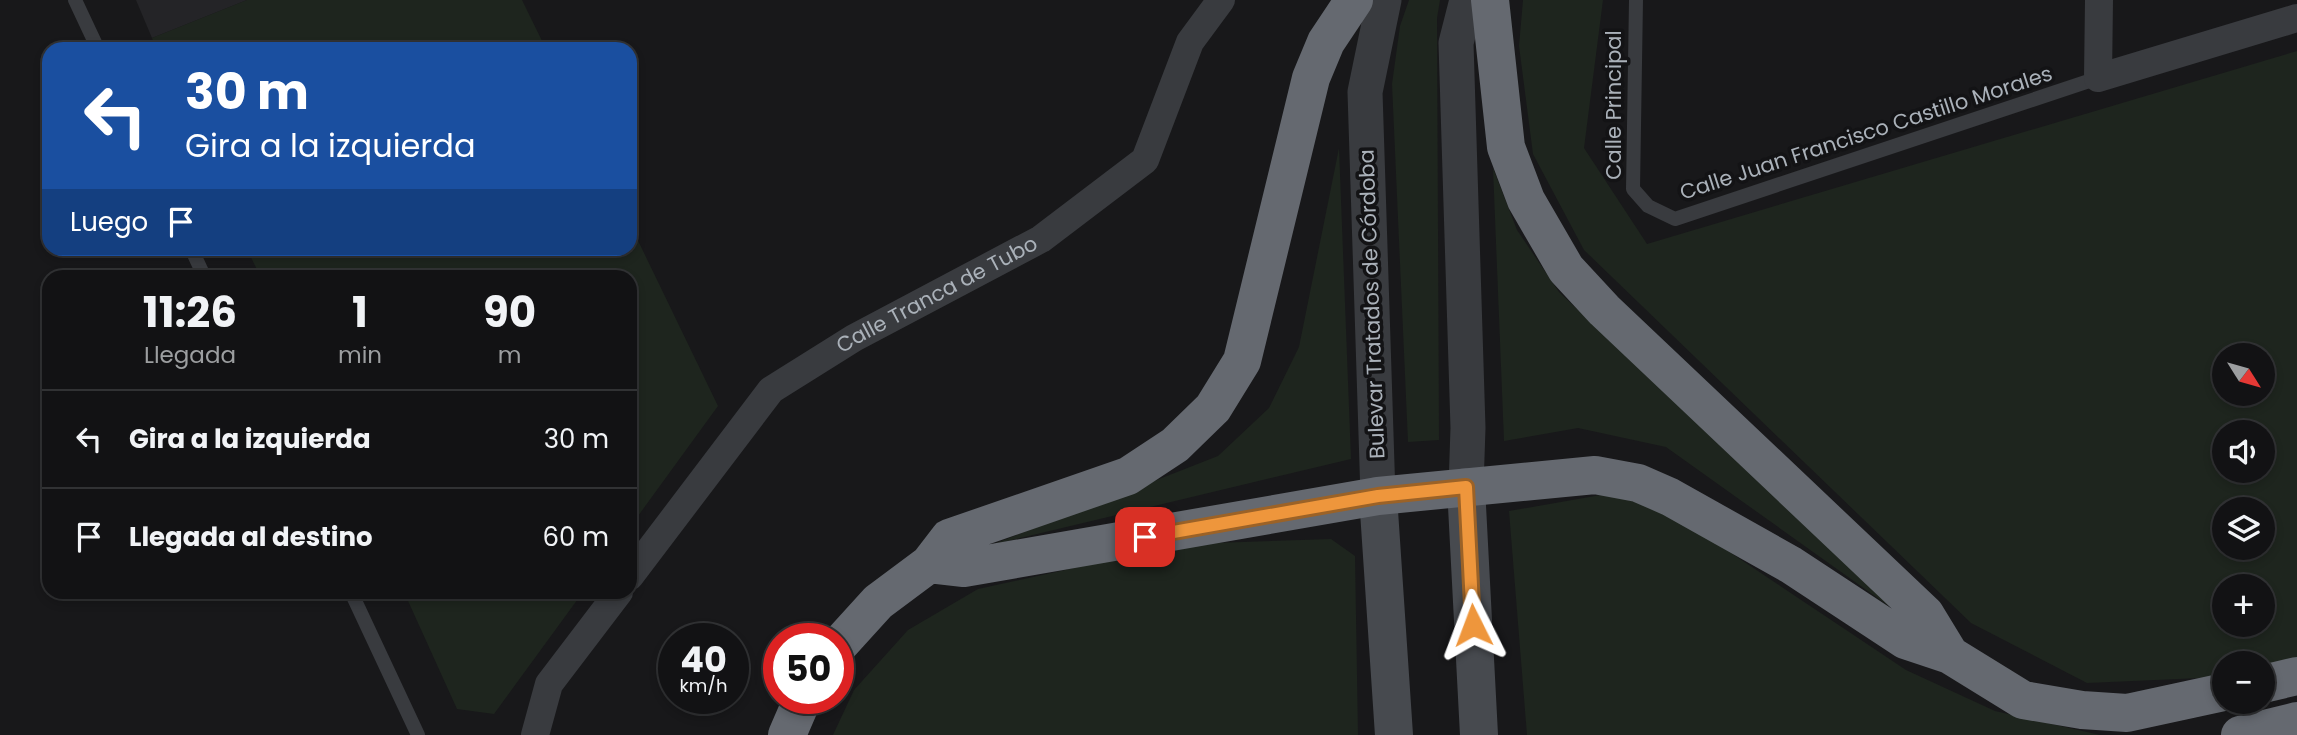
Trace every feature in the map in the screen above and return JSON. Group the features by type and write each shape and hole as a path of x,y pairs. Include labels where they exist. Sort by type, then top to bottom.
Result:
{"highway":[{"path":"854,628 878,602 929,564 949,538 1128,476 1175,444 1213,408 1242,361 1311,78 1326,42 1354,0"},
{"path":"1490,0 1506,147 1526,200 1566,269 1604,310 1925,614 1950,655"},
{"path":"929,564 964,569 1378,496 1595,475 1638,483 1670,496 1791,565 1905,640 1950,655 2023,700 2082,710 2127,713 2212,695"},
{"path":"2275,681 2297,676"},
{"path":"787,735 796,714"},
{"path":"2239,735 2297,721"}],"main road":[{"path":"1466,487 1479,735"},
{"name":"Bulevar Tratados de Córdoba","path":"1378,496 1394,735"}],"street":[{"name":"Calle Tranca de Tubo","path":"637,567 771,390 854,338 1041,239 1145,160 1190,42 1222,0"},
{"name":"Bulevar Tratados de Córdoba","path":"1378,496 1365,92 1384,0"},
{"path":"1466,487 1468,428 1456,43 1467,0"},
{"path":"2099,0 2098,78 2297,18"},
{"path":"535,735 549,684 614,599"}],"lane":[{"path":"75,0 95,42"},
{"name":"Calle Principal","path":"1636,0 1633,189 1648,206"},
{"name":"Calle Juan Francisco Castillo Morales","path":"1648,206 1675,219 2098,78"},
{"path":"354,599 418,735"}],"shaded area":[{"path":"136,0 247,0 152,38"},
{"path":"247,0 522,0 543,42 153,42 152,38"},
{"path":"1409,0 1440,0 1437,18 1439,440 1408,442 1392,84 1400,26"},
{"path":"1523,0 1603,0 1584,148 1647,244 2297,51 2297,660 2275,665 2275,651 2212,651 2212,678 2087,683 1971,623 1584,250 1533,154 1519,46"},
{"path":"1339,148 1351,459 991,545 1218,456 1269,408 1299,347"},
{"path":"1493,168 1517,230 1559,292 1907,619 1666,447 1578,428 1504,441"},
{"path":"637,238 718,406 637,517 637,270 257,270 250,256 637,256"},
{"path":"1612,493 1674,515 1906,670 1995,711 2100,735 1527,735 1509,511"},
{"path":"1331,539 1355,556 1358,735 833,735 843,714 854,714 854,690 908,630 978,589 1184,544"},
{"path":"407,599 578,599 494,714 457,709"}],"route":[{"path":"1145,537 1378,496 1466,487 1473,625"}]}
